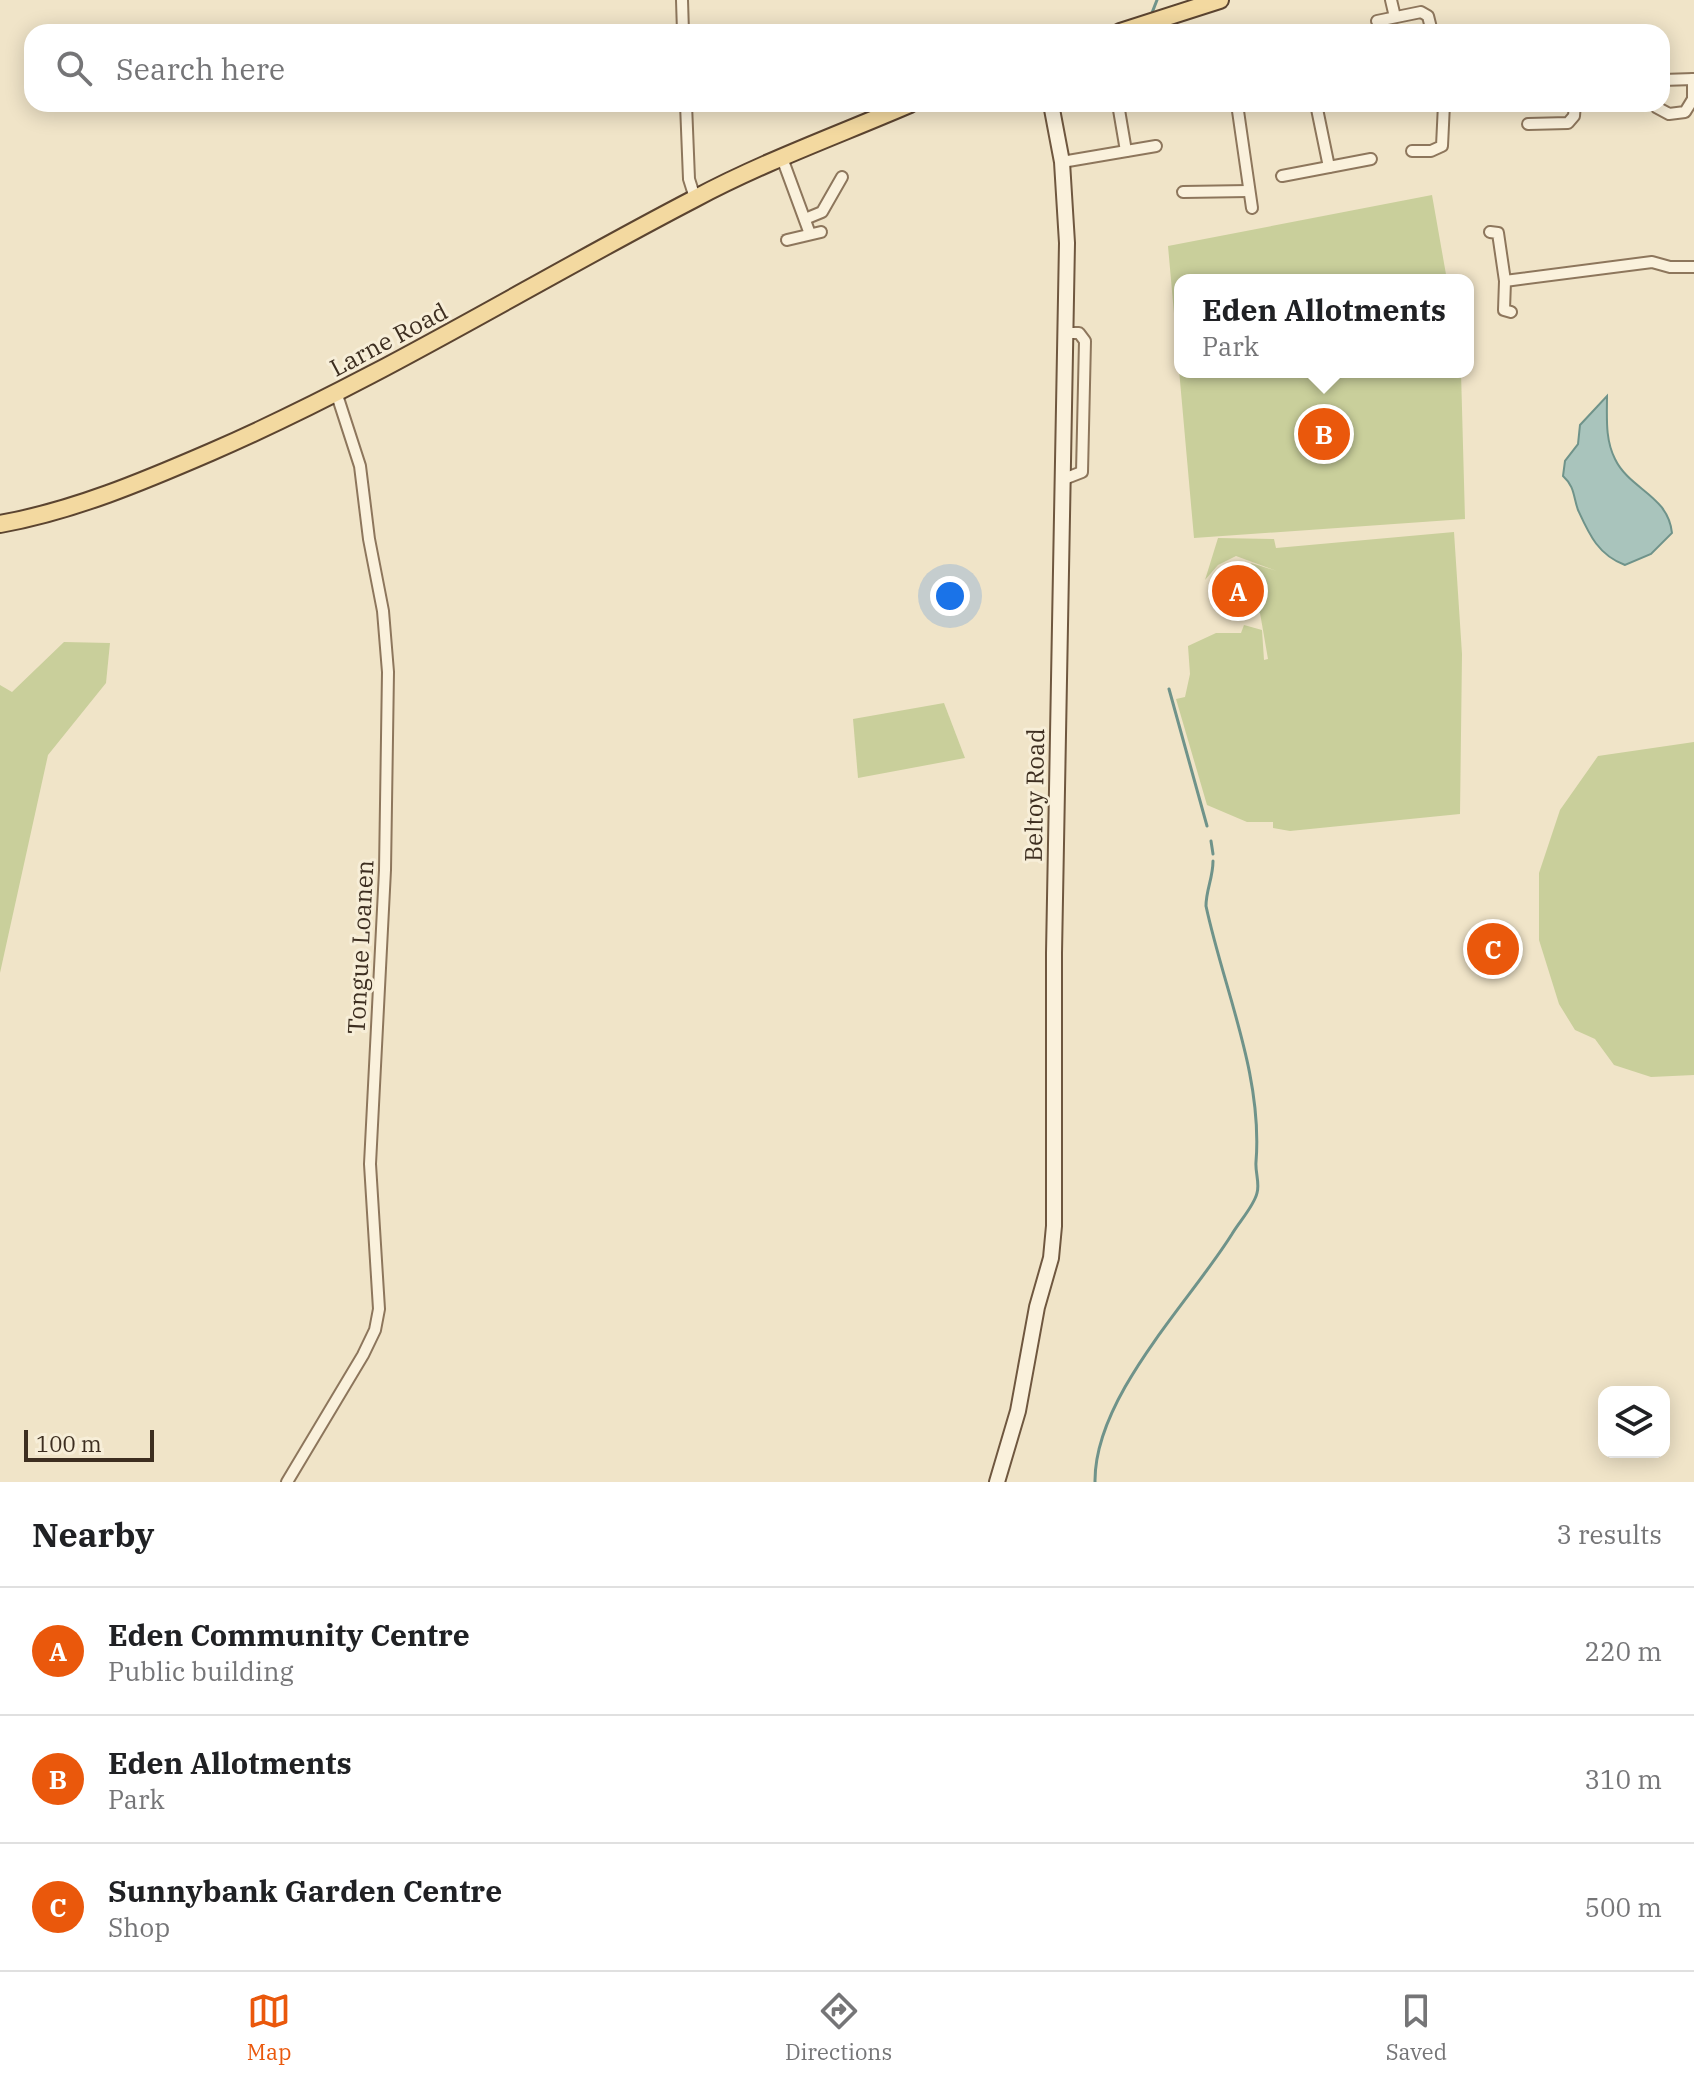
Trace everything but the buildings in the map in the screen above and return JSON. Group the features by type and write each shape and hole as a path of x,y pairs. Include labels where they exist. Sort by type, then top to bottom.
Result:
{"main road":[{"path":"1170,24 1220,0"},
{"name":"Larne Road","path":"0,524 82,502 165,472 337,395 695,198 891,112"},
{"name":"Beltoy Road","path":"997,1482 1018,1411 1053,1237 1054,922 1067,243 1062,162 1053,112"}],"street":[{"path":"682,0 683,24"},
{"path":"1391,0 1395,17"},
{"path":"1377,21 1425,14 1429,24"},
{"path":"1665,112 1685,112 1693,99 1694,79 1670,80"},
{"path":"686,112 689,179 695,198"},
{"path":"1119,112 1126,151"},
{"path":"1238,112 1252,208"},
{"path":"1318,112 1329,167"},
{"path":"1412,151 1431,151 1442,146 1444,112"},
{"path":"1528,124 1568,123 1574,112"},
{"path":"1062,162 1156,146"},
{"path":"782,158 805,219 816,233 787,240"},
{"path":"1282,176 1371,159"},
{"path":"805,219 822,212 842,177"},
{"path":"1183,192 1249,191"},
{"path":"1498,231 1505,281 1504,311"},
{"path":"1505,281 1652,262 1670,267 1694,267"},
{"name":"Tongue Loanen","path":"287,1482 363,1355 375,1330 379,1309 370,1164 385,870 388,672 383,611 369,539 360,466 337,395"}],"green space":[{"path":"1432,195 1446,274 1174,274 1174,313 1168,246"},
{"path":"1180,378 1461,378 1465,519 1194,538"},
{"path":"1454,532 1462,654 1460,814 1290,831 1273,828 1273,822 1247,822 1207,805 1176,699 1185,697 1190,674 1188,646 1216,633 1241,633 1244,625 1262,630 1264,660 1268,659 1260,613 1255,611 1263,592 1251,563 1277,571 1236,556 1218,565 1205,580 1218,538 1274,539 1276,548"},
{"path":"64,642 110,643 106,683 48,755 0,973 0,685 12,692"},
{"path":"944,703 965,758 858,778 853,719"},
{"path":"1694,742 1694,1075 1651,1077 1614,1065 1595,1039 1575,1030 1559,1004 1539,940 1539,873 1560,810 1598,756"}],"water":[{"path":"1607,396 1608,436 1615,459 1622,470 1664,510 1672,533 1651,554 1625,565 1608,556 1596,543 1578,510 1572,488 1563,476 1565,461 1578,444 1580,425"}],"waterway":[{"path":"1150,18 1157,0"},
{"path":"1169,689 1207,826"},
{"path":"1211,841 1213,854"},
{"path":"1095,1482 1099,1450 1110,1417 1127,1384 1250,1209 1258,1189 1254,1097 1206,906 1213,861"}],"place":[{"name":"Eden Allotments","path":"1324,434"},
{"name":"Eden Community Centre","path":"1238,591"},
{"name":"Sunnybank Garden Centre","path":"1493,949"}]}
